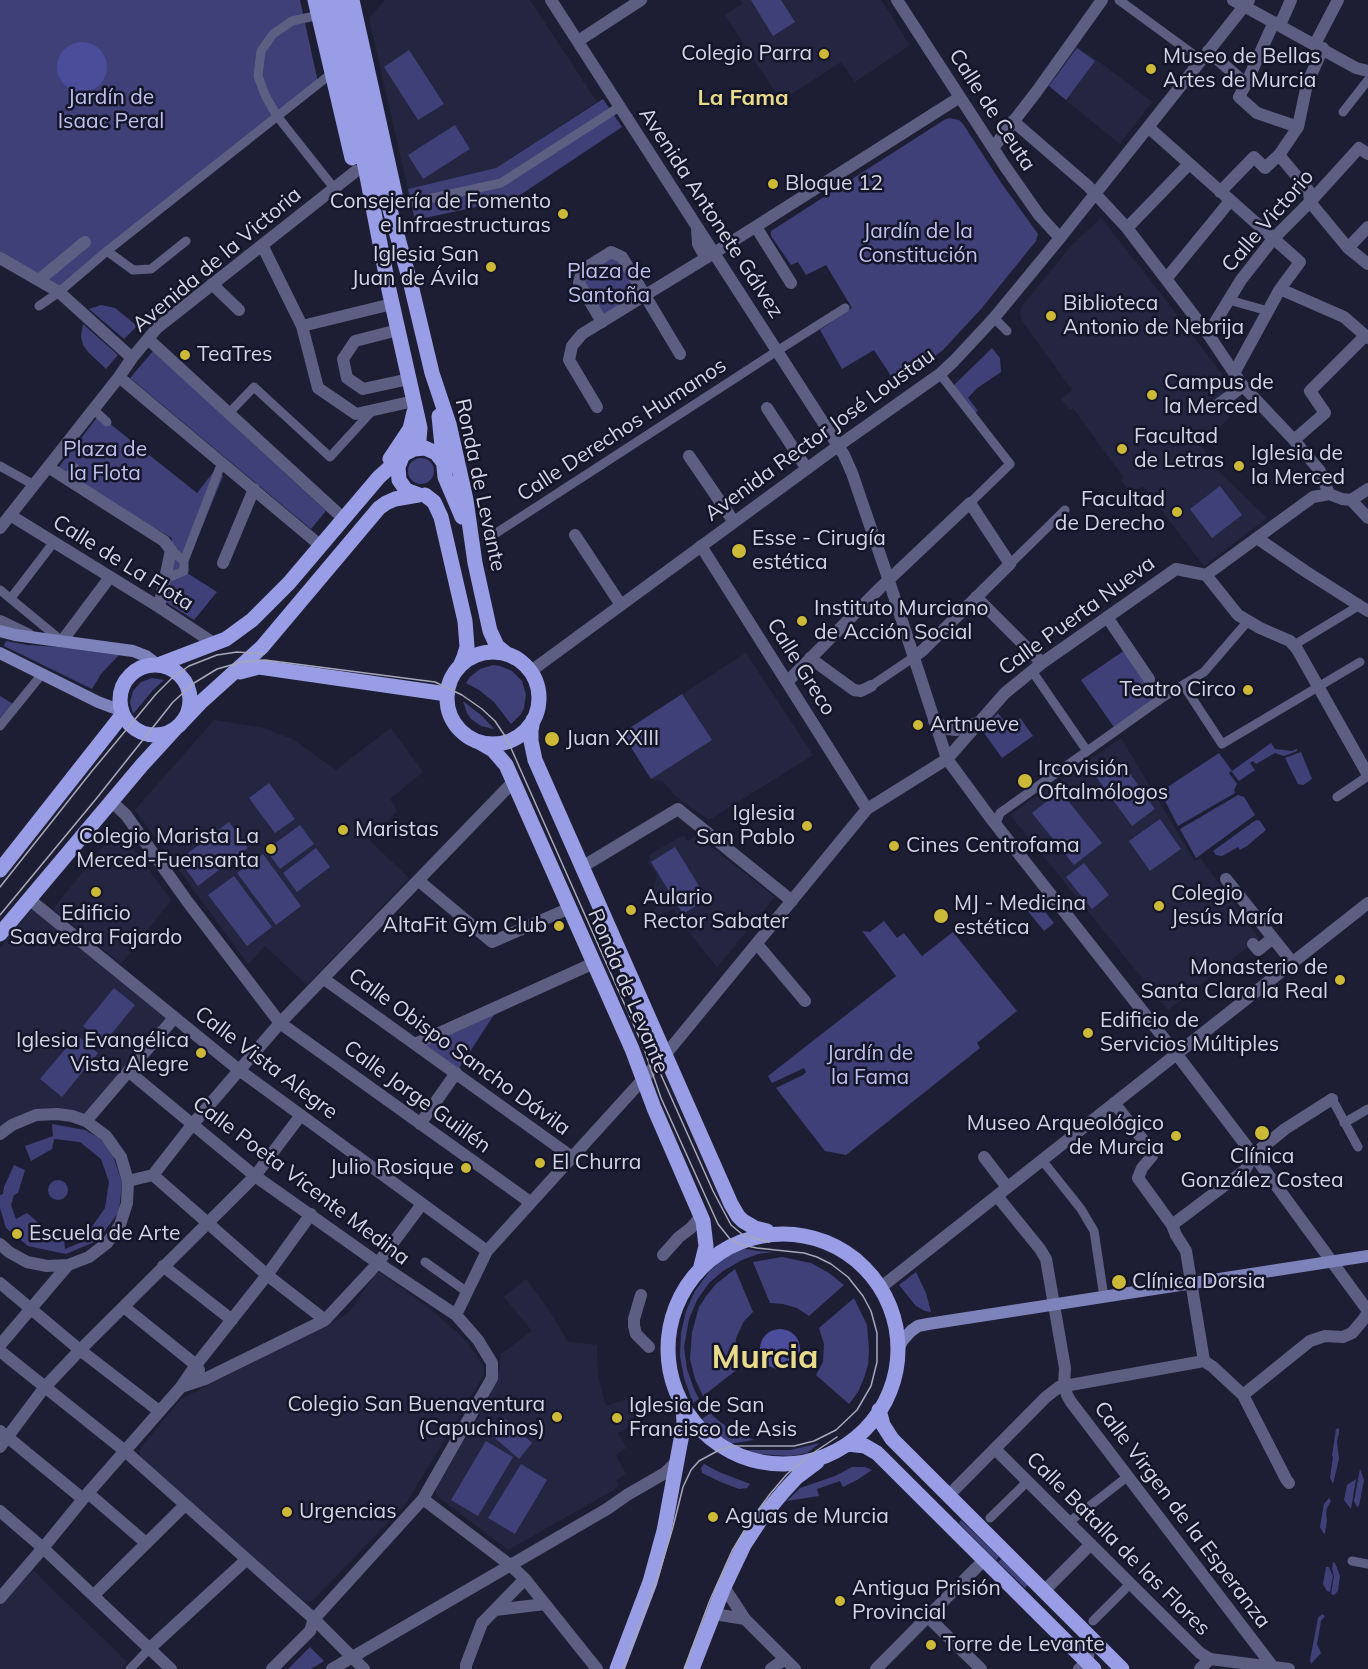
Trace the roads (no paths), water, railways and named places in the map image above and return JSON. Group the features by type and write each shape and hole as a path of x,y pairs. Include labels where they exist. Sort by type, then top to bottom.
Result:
{"main road":[{"path":"327,0 390,297"},
{"name":"Ronda de Levante","path":"339,0 377,163 411,285 432,373 448,424 466,500 475,563 492,636 497,646 507,654"},
{"name":"Ronda de Levante","path":"352,0 390,169 411,285"},
{"path":"0,631 139,653 158,665 178,674 188,688 189,709 179,725 166,733 147,734 130,725 122,712 120,694 129,677 144,667 158,665 230,638 252,620 289,583 385,471 419,440 420,431 398,330 356,171 317,8"},
{"path":"0,934 111,801 179,725 262,647 379,508 395,499 433,492 440,486 444,468 432,373"},
{"path":"368,491 410,429 414,401"},
{"path":"421,495 406,490 399,480 398,467 408,452 421,447 433,450 444,468 462,516 475,563"},
{"name":"Ronda de Levante","path":"421,495 434,502 441,517 465,621 466,652 459,666"},
{"path":"491,651 507,654 522,662 531,671 539,693 539,705 533,720 522,734 496,744 479,742 464,734 455,724 448,706 447,694 452,676 459,666 480,653 491,651"},
{"path":"2,658 42,674 122,712"},
{"path":"227,678 249,668 259,667 447,694"},
{"path":"0,870 122,712"},
{"name":"Ronda de Levante","path":"533,720 531,735 533,753 734,1210 743,1221 768,1232"},
{"name":"Ronda de Levante","path":"479,742 493,750 502,759 514,782 632,1049 654,1108 701,1216 706,1246 700,1270"},
{"path":"692,1669 724,1587 744,1545 768,1509 790,1483 826,1456 848,1444 868,1425 879,1410 892,1383 897,1353 894,1323 886,1299 862,1265 832,1244 804,1235 768,1232 750,1235 731,1243 711,1258 682,1297 672,1332 671,1357 675,1381 689,1415 699,1430 717,1446 735,1457 758,1464 782,1466 804,1463 826,1456"},
{"path":"897,1353 906,1336 921,1325 1368,1256"},
{"path":"617,1669 650,1582 664,1531 684,1418 679,1392"},
{"path":"879,1410 881,1421 888,1435 1044,1591 1088,1625 1122,1669"},
{"path":"848,1444 861,1444 874,1451 1087,1667"}],"street":[{"name":"Avenida Antonete Gálvez","path":"551,0 697,227 710,256 777,351 838,446 852,473 947,759 1176,1054 1368,1311"},
{"path":"578,41 641,0"},
{"name":"Calle de Ceuta","path":"897,0 993,148 1039,215 1060,238"},
{"path":"993,148 1037,92 1102,0"},
{"path":"1119,0 1246,84"},
{"path":"1233,0 1246,3 1277,24 1356,68 1368,71"},
{"path":"1291,0 1254,64 1239,97 1257,113 1298,127"},
{"path":"1220,192 1254,157 1266,168 1279,155 1298,127 1307,84 1319,46 1338,0"},
{"name":"Avenida Rector José Loustau","path":"531,671 940,374 954,361 994,318 1060,238 1246,3"},
{"path":"317,8 273,34 261,51 258,75 277,117 334,188"},
{"path":"39,306 332,73"},
{"path":"1343,112 1368,80"},
{"path":"597,407 569,360 572,346 582,334 710,256 960,97"},
{"path":"410,203 501,183 619,107"},
{"path":"1012,121 1096,193 1127,228 1208,334 1243,386 1320,471 1329,494"},
{"path":"1148,127 1300,262 1280,289 1234,373"},
{"name":"Calle Victorio","path":"1208,334 1241,280 1273,239 1359,147 1368,154"},
{"path":"1279,155 1309,191 1310,202 1348,248 1367,261"},
{"path":"1127,228 1189,164"},
{"name":"Avenida de la Victoria","path":"0,528 157,328 356,171"},
{"path":"1166,279 1230,201"},
{"path":"756,226 791,283"},
{"path":"1348,248 1368,227"},
{"path":"107,251 133,270 151,269 186,241"},
{"path":"39,280 85,242"},
{"path":"262,244 302,326 318,388 356,414 414,401"},
{"path":"602,322 579,283 582,270 611,252 622,257 680,354"},
{"path":"0,258 59,292 132,358"},
{"path":"212,284 239,310"},
{"path":"1280,289 1344,317 1364,334"},
{"path":"302,326 390,297"},
{"path":"1229,300 1268,310"},
{"name":"Calle Derechos Humanos","path":"486,539 846,308"},
{"path":"994,318 1006,331"},
{"path":"1294,440 1325,413 1310,391 1364,334 1368,319"},
{"path":"398,330 355,341 343,359 347,378 363,389 409,379"},
{"path":"148,339 344,519"},
{"path":"787,682 1010,464 940,374"},
{"path":"119,376 321,546"},
{"path":"1219,404 1243,386"},
{"path":"229,413 254,387 330,457 372,411"},
{"path":"767,408 807,469"},
{"path":"93,409 107,422"},
{"path":"689,456 734,522"},
{"path":"165,579 184,571 184,561 222,462"},
{"path":"0,465 34,485"},
{"path":"48,467 164,541 184,561"},
{"path":"67,479 75,468"},
{"path":"223,563 254,489"},
{"path":"1337,797 1368,776 1294,645 1238,615 1206,575 1308,500 1318,495 1329,494 1351,500 1368,489"},
{"path":"1351,500 1368,518"},
{"path":"970,502 1010,564"},
{"path":"810,658 854,690 861,692 923,650 1065,510"},
{"name":"Calle de La Flota","path":"10,515 215,644"},
{"path":"575,536 621,605"},
{"path":"1257,538 1364,608"},
{"path":"11,598 54,542"},
{"name":"Calle Greco","path":"701,546 867,809"},
{"path":"159,607 171,550"},
{"name":"Calle Puerta Nueva","path":"456,1315 487,1251 643,1080 867,809 947,759 1005,693 1042,663 1176,569 1206,575"},
{"path":"0,590 62,641 110,577"},
{"path":"976,597 1042,663"},
{"path":"1294,645 1364,608"},
{"path":"1107,617 1162,698"},
{"path":"0,621 33,637"},
{"path":"996,824 1000,813 1162,698 1204,672 1248,621"},
{"path":"1184,686 1222,744 1359,662"},
{"path":"1032,671 1087,750"},
{"path":"0,726 42,674"},
{"path":"934,721 948,729 956,730 979,723"},
{"path":"128,1180 153,1175 192,1125 280,1023 514,782"},
{"name":"Calle Jorge Guillén","path":"111,801 126,815 187,901 280,1023 530,1202"},
{"path":"582,867 678,809 792,901"},
{"path":"1226,879 1292,962"},
{"path":"419,881 492,942 570,908"},
{"name":"Calle Vista Alegre","path":"28,899 239,1070 487,1251"},
{"path":"880,1288 1368,903"},
{"path":"1253,944 1258,950 1273,938"},
{"path":"757,944 805,1001"},
{"path":"415,1044 594,963"},
{"name":"Calle Obispo Sancho Dávila","path":"324,979 572,1157"},
{"path":"86,1121 174,1018"},
{"name":"Calle Poeta Vicente Medina","path":"128,1071 255,1176 456,1315 478,1340 492,1363 492,1378 423,1499 314,1619 310,1631 272,1669"},
{"path":"420,1124 456,1073"},
{"path":"1172,1225 1245,1170 1253,1155 1293,1123 1332,1099 1358,1148"},
{"path":"1114,1103 1150,1150 1152,1156 1142,1168 1138,1178 1172,1225 1186,1251 1204,1361"},
{"path":"1344,1123 1368,1109"},
{"path":"0,1134 12,1125 36,1115 57,1114 86,1121 106,1136 121,1156 128,1180 128,1203 120,1225 107,1243 89,1257 68,1265 47,1266 27,1262 0,1244"},
{"path":"146,1543 85,1496 3,1439 44,1388 80,1350 255,1176 301,1115"},
{"path":"984,1157 1007,1187"},
{"path":"1042,1160 1081,1209 1094,1231 1104,1297"},
{"path":"153,1175 267,1275 325,1320"},
{"path":"997,1196 1045,1256 1065,1368 1064,1385"},
{"path":"181,1387 205,1379 325,1320 378,1263 423,1204"},
{"path":"0,1598 85,1496 181,1387 311,1214"},
{"path":"663,1255 701,1216"},
{"path":"425,1262 467,1292"},
{"path":"0,1345 68,1265"},
{"path":"164,1266 232,1320"},
{"path":"0,1283 80,1350 159,1411"},
{"path":"641,1295 634,1326 636,1334 649,1347"},
{"path":"124,1307 196,1365 205,1379"},
{"path":"1243,1395 1310,1341 1320,1337 1349,1335 1356,1330 1368,1311"},
{"path":"0,1351 125,1451 314,1619 364,1669"},
{"path":"948,1496 1053,1391 1064,1385 1204,1361 1243,1395 1289,1483"},
{"name":"Calle Virgen de la Esperanza","path":"1064,1385 1066,1395 1071,1402 1273,1666"},
{"name":"Calle Batalla de las Flores","path":"995,1449 1200,1653 1210,1659 1289,1669"},
{"path":"332,1669 607,1509 665,1473 677,1461"},
{"path":"1069,1522 1127,1477"},
{"path":"990,1518 1028,1481"},
{"path":"423,1499 525,1579 597,1669"},
{"path":"94,1595 185,1505"},
{"path":"0,1510 171,1669"},
{"path":"1044,1591 1091,1544"},
{"path":"130,1669 246,1560"},
{"path":"880,1667 927,1616 984,1560"},
{"path":"1352,1561 1368,1564"},
{"path":"466,1669 482,1623 525,1579"},
{"path":"1087,1667 1088,1625 1130,1584"},
{"path":"724,1587 745,1619 795,1669"},
{"path":"495,1610 545,1604"},
{"path":"714,1614 745,1619"},
{"path":"927,1616 981,1669"},
{"path":"771,1669 785,1659"},
{"path":"1200,1669 1210,1659"}],"tram line":[{"path":"0,887 92,771 172,678 189,666 217,655 237,652 264,654"},
{"path":"0,915 173,702 194,683 217,669 242,662 265,660 435,682 462,695 495,721 507,739 643,1046 661,1098 718,1224 730,1239 742,1245 804,1253 831,1264 848,1277 863,1296 871,1311 877,1333 877,1362 871,1386 857,1410 836,1430 814,1441 794,1446 736,1446 721,1449 699,1461 691,1470 683,1487 659,1574 623,1669"},
{"path":"658,1068 713,1191 731,1225 743,1235 769,1242"},
{"path":"684,1669 710,1600 732,1551 750,1521 787,1474 837,1437"}],"place":[{"name":"Colegio Parra","path":"824,54"},
{"name":"Museo de Bellas Artes de Murcia","path":"1151,69"},
{"name":"Bloque 12","path":"773,184"},
{"name":"Consejería de Fomento e Infraestructuras","path":"563,214"},
{"name":"Iglesia San Juan de Ávila","path":"491,267"},
{"name":"Biblioteca Antonio de Nebrija","path":"1051,316"},
{"name":"TeaTres","path":"185,355"},
{"name":"Campus de la Merced","path":"1152,395"},
{"name":"Facultad de Letras","path":"1122,449"},
{"name":"Iglesia de la Merced","path":"1239,466"},
{"name":"Facultad de Derecho","path":"1177,512"},
{"name":"Esse - Cirugía estética","path":"739,551"},
{"name":"Instituto Murciano de Acción Social","path":"802,621"},
{"name":"Teatro Circo","path":"1248,690"},
{"name":"Artnueve","path":"918,725"},
{"name":"Juan XXIII","path":"552,739"},
{"name":"Ircovisión Oftalmólogos","path":"1025,781"},
{"name":"Iglesia San Pablo","path":"807,826"},
{"name":"Maristas","path":"343,830"},
{"name":"Cines Centrofama","path":"894,846"},
{"name":"Colegio Marista La Merced-Fuensanta","path":"271,849"},
{"name":"Edificio Saavedra Fajardo","path":"96,892"},
{"name":"Colegio Jesús María","path":"1159,906"},
{"name":"Aulario Rector Sabater","path":"631,910"},
{"name":"MJ - Medicina estética","path":"941,916"},
{"name":"AltaFit Gym Club","path":"559,926"},
{"name":"Monasterio de Santa Clara la Real","path":"1340,980"},
{"name":"Edificio de Servicios Múltiples","path":"1088,1033"},
{"name":"Iglesia Evangélica Vista Alegre","path":"201,1053"},
{"name":"Clínica González Costea","path":"1262,1133"},
{"name":"Museo Arqueológico de Murcia","path":"1176,1136"},
{"name":"El Churra","path":"540,1163"},
{"name":"Julio Rosique","path":"466,1168"},
{"name":"Escuela de Arte","path":"17,1234"},
{"name":"Clínica Dorsia","path":"1119,1282"},
{"name":"Colegio San Buenaventura (Capuchinos)","path":"557,1417"},
{"name":"Iglesia de San Francisco de Asis","path":"617,1418"},
{"name":"Urgencias","path":"287,1512"},
{"name":"Aguas de Murcia","path":"713,1517"},
{"name":"Antigua Prisión Provincial","path":"840,1601"},
{"name":"Torre de Levante","path":"931,1645"}],"district":[{"name":"La Fama","path":"743,98"},
{"name":"Murcia","path":"765,1358"}],"park label":[{"name":"Jardín de Isaac Peral","path":"111,110"},
{"name":"Jardín de la Constitución","path":"918,244"},
{"name":"Plaza de Santoña","path":"609,284"},
{"name":"Plaza de la Flota","path":"105,462"},
{"name":"Jardín de la Fama","path":"870,1066"}]}
